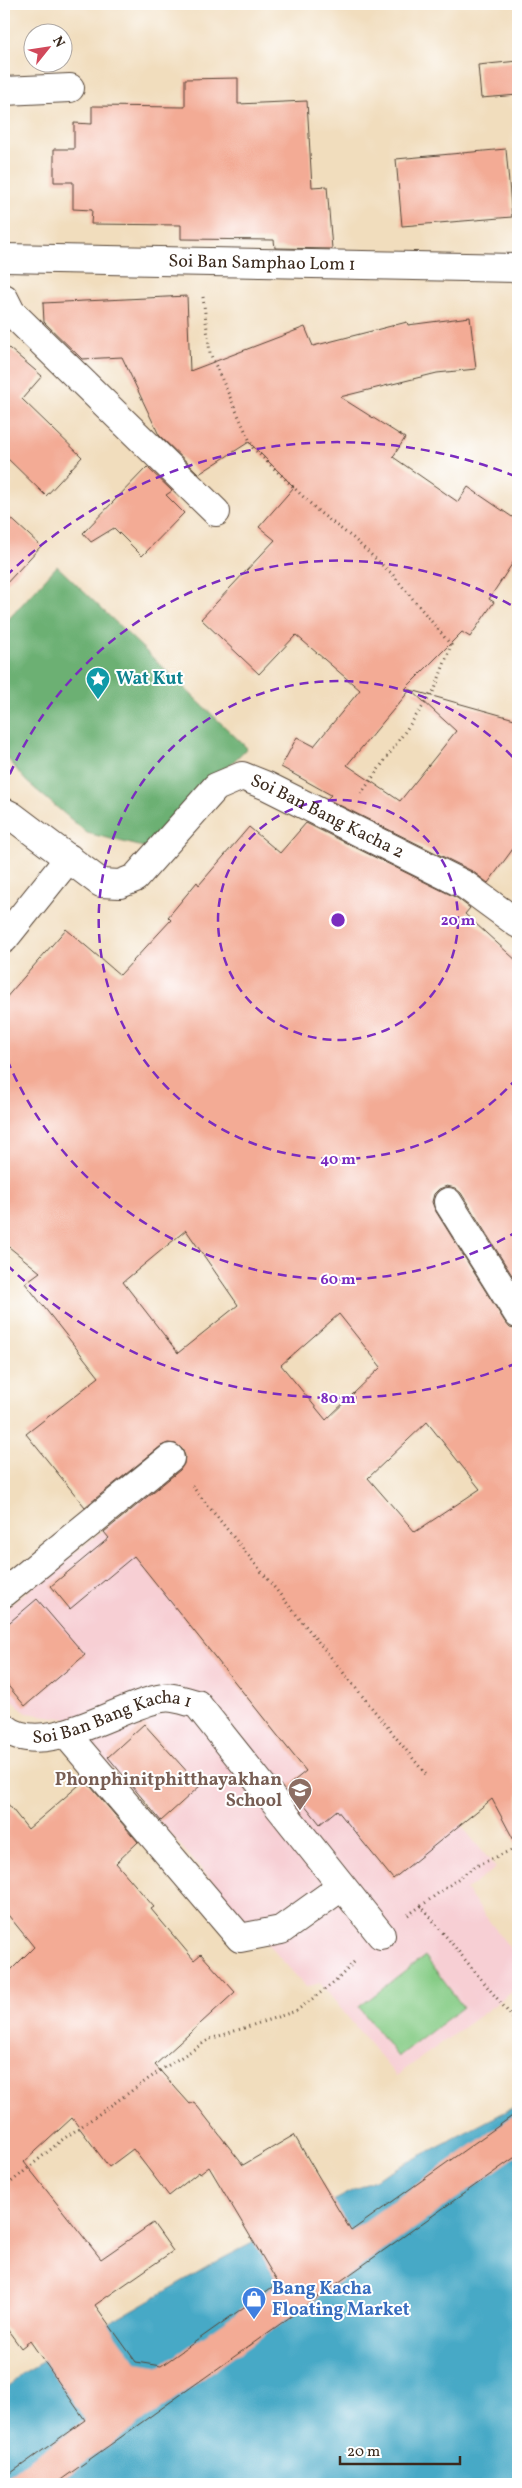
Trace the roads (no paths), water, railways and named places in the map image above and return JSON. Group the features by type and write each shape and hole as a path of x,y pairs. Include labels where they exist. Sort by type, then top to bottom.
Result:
{"street":[{"path":"4,90 70,88"},
{"name":"Soi Ban Samphao Lom 1","path":"4,258 518,268"},
{"path":"4,298 11,312 216,512"},
{"name":"Soi Ban Bang Kacha 2","path":"4,812 102,883 120,884 135,878 216,787 242,776 465,885 518,924"},
{"path":"4,938 69,858"},
{"path":"448,1202 518,1314"},
{"path":"4,1593 170,1458"},
{"name":"Soi Ban Bang Kacha 1","path":"4,1727 32,1739 66,1733 165,1697 197,1704 340,1887 381,1935"},
{"path":"66,1733 240,1938 281,1930 340,1887"}],"water":[{"path":"518,2105 518,2484 4,2484 4,2391 23,2373 214,2263"}],"place":[{"name":"Wat Kut","path":"98,700"},
{"name":"Phonphinitphitthayakhan School","path":"300,1811"},
{"name":"Bang Kacha Floating Market","path":"254,2320"}]}
